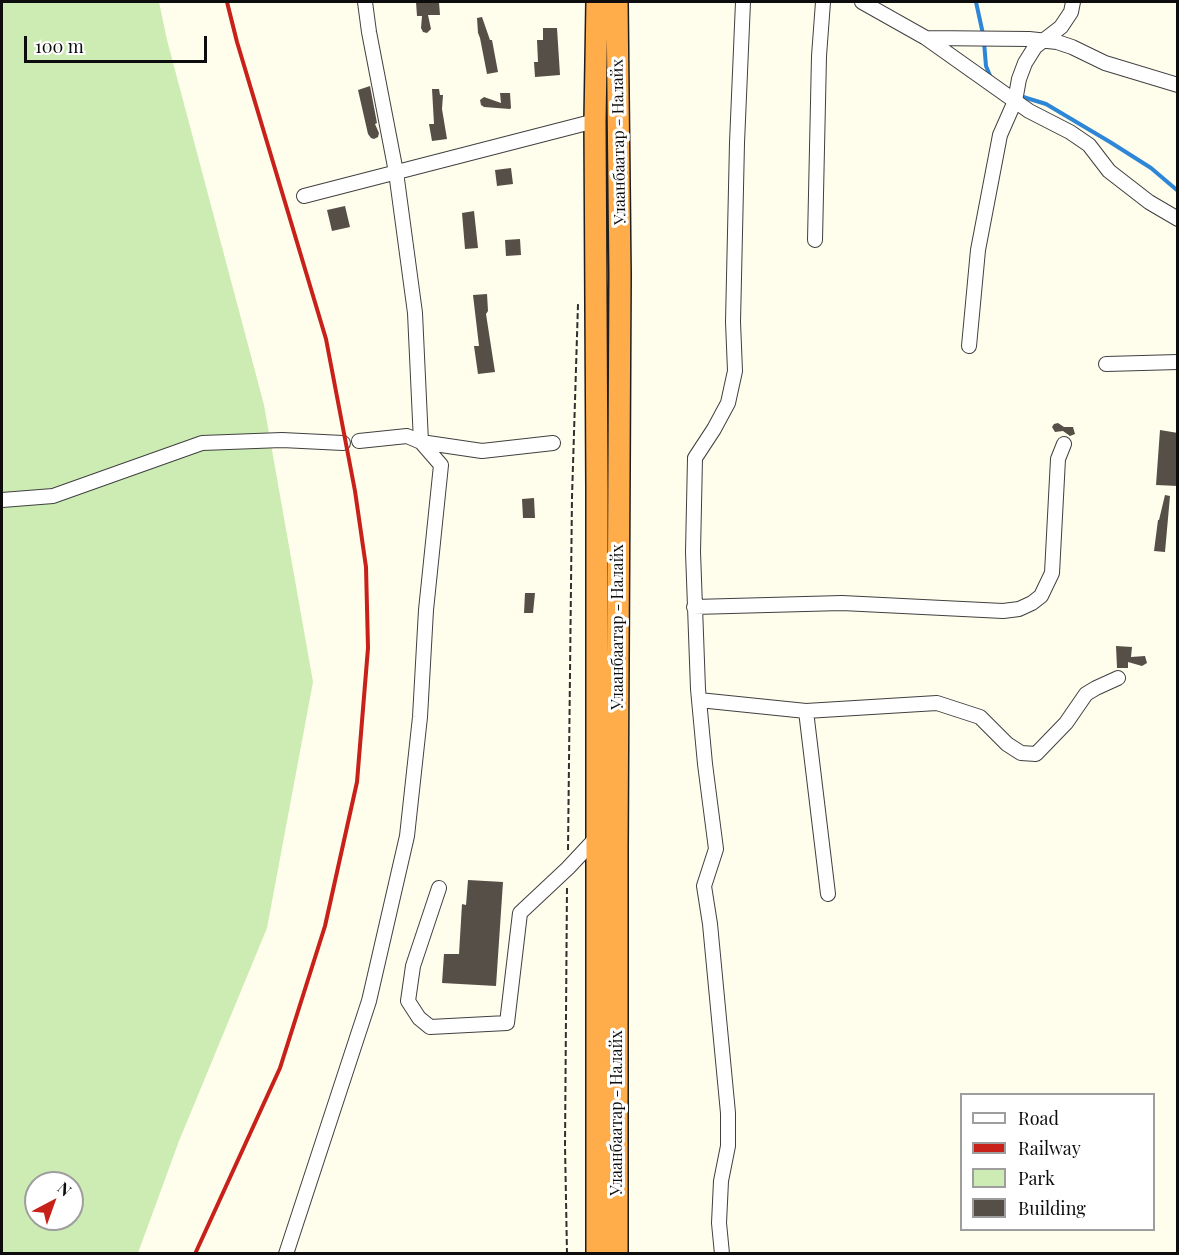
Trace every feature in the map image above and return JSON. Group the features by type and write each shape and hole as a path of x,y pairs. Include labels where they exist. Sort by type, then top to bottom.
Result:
{"highway":[{"name":"Улаанбаатар - Налайх","path":"597,2 595,121 597,1254"},
{"name":"Улаанбаатар - Налайх","path":"617,1254 621,275 618,2"}],"street":[{"path":"286,1254 369,1001 407,836 420,717 426,610 441,465 421,442 415,313 396,172 365,2"},
{"path":"722,1254 719,1223 721,1181 728,1146 728,1113 710,924 704,886 716,849 699,700 694,607 694,458 728,403 735,370 733,322 743,2"},
{"path":"815,240 819,56 824,2"},
{"path":"862,2 926,38 1029,111 1070,132 1089,145 1109,171 1149,202 1178,219"},
{"path":"969,346 978,250 1000,135 1015,101 1025,63 1035,47 1061,27 1071,12 1073,2"},
{"path":"926,38 1045,41 1072,47 1105,63 1178,85"},
{"path":"304,196 595,121"},
{"path":"1106,364 1178,362"},
{"path":"359,441 407,436 421,442 482,451 553,443"},
{"path":"2,500 53,496 202,443 282,440 344,443"},
{"path":"694,607 842,603 1003,611 1019,609 1041,596 1052,573 1058,459 1064,444"},
{"path":"699,700 806,711 937,703 980,717 1007,744 1021,753 1036,754 1066,723 1086,694 1118,678"},
{"path":"806,711 828,894"},
{"path":"439,888 413,966 408,1002 419,1018 430,1027 507,1023 520,913 597,837"}],"path":[{"path":"567,1254 565,1145 572,497 579,296"}],"green space":[{"path":"2,2 159,2 167,40 264,405 313,682 267,928 179,1141 138,1253 2,1254"}],"building":[{"path":"416,2 439,2 440,15 428,15 431,29 427,33 421,28 422,16 417,16"},
{"path":"482,17 490,40 492,40 498,72 487,74 478,33 477,18"},
{"path":"543,28 557,28 560,75 535,77 534,62 538,62 537,40 543,40"},
{"path":"370,86 377,123 375,124 379,133 374,139 368,134 358,90"},
{"path":"432,89 439,89 440,95 443,95 442,109 447,139 432,141 429,124 434,124"},
{"path":"500,93 510,93 510,109 481,105 480,100 484,97 501,103"},
{"path":"511,168 513,184 497,186 495,170"},
{"path":"345,206 350,227 332,231 327,210"},
{"path":"474,211 478,248 465,249 462,213"},
{"path":"520,239 521,255 506,256 505,240"},
{"path":"487,294 488,311 486,314 495,372 478,374 474,346 479,346 473,295"},
{"path":"1058,423 1064,427 1073,427 1075,434 1070,436 1063,431 1055,432 1052,427"},
{"path":"1160,430 1178,433 1178,486 1156,485"},
{"path":"1165,495 1170,496 1165,552 1154,551 1158,520"},
{"path":"534,498 535,518 523,518 522,499"},
{"path":"525,593 535,593 533,613 524,613"},
{"path":"1116,646 1132,647 1131,657 1145,656 1147,663 1142,666 1128,662 1128,668 1117,668"},
{"path":"468,880 503,882 496,986 442,983 444,954 459,954 462,904 466,905"}],"waterway":[{"path":"976,2 983,34"},
{"path":"984,42 986,66 991,78"},
{"path":"1020,96 1046,104 1110,142 1151,168 1178,191"}],"railway":[{"path":"195,1254 280,1068 325,926 357,782 368,648 366,567 355,491 326,339 227,2"}]}
